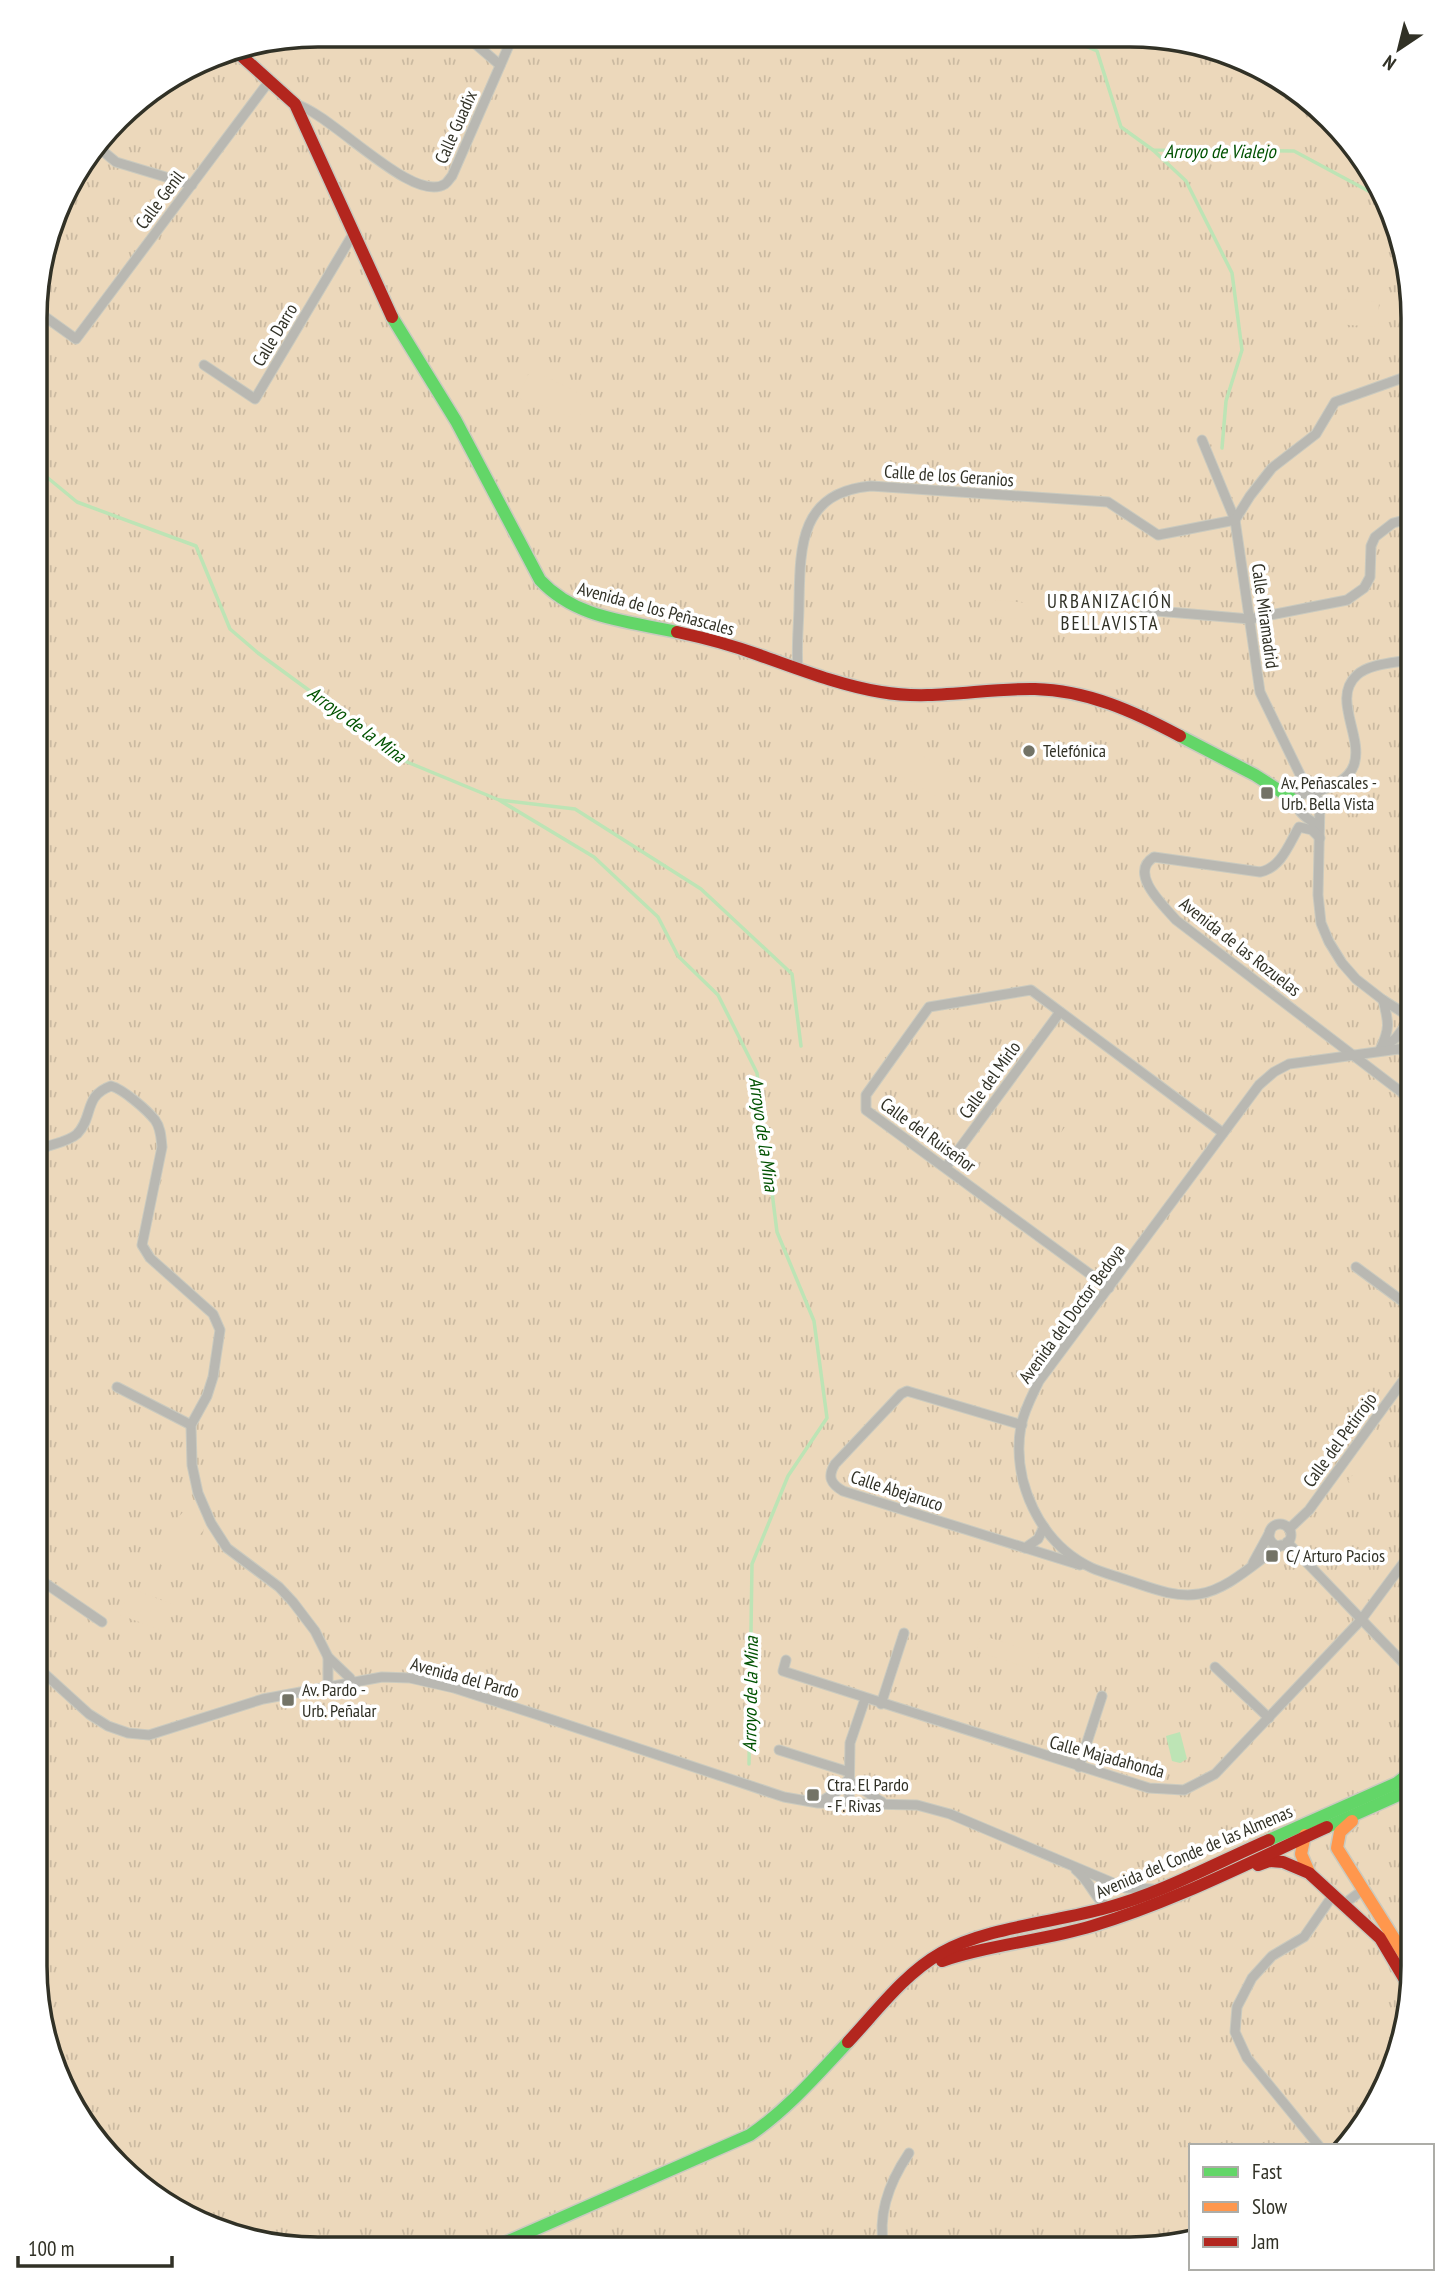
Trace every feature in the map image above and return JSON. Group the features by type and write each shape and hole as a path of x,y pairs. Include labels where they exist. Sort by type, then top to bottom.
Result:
{"street":[{"path":"479,47 500,65"},
{"name":"Calle Guadix","path":"295,104 305,106 321,116 405,180 435,187 445,184 452,176 508,47"},
{"name":"Avenida de los Peñascales","path":"244,58 295,104 397,327 456,421 535,575 548,591 562,602 582,611 739,648 863,689 887,694 1040,689 1097,699 1142,716 1276,786 1305,795"},
{"name":"Calle Genil","path":"47,318 76,339 270,80"},
{"path":"104,152 116,162 192,185"},
{"name":"Calle Darro","path":"204,365 256,399 353,234"},
{"path":"1235,520 1272,468 1316,434 1335,402 1401,378"},
{"name":"Calle Miramadrid","path":"1202,440 1235,520 1260,692 1305,795"},
{"name":"Calle de los Geranios","path":"798,668 799,588 804,534 818,510 848,490 871,486 1108,502 1158,535 1235,520"},
{"path":"1145,610 1250,620 1348,600 1358,594 1370,577 1371,546 1375,537 1393,523 1401,521"},
{"path":"1305,795 1341,782 1354,762 1356,740 1347,705 1350,683 1365,670 1401,662"},
{"path":"1307,816 1315,815 1330,788"},
{"path":"1305,795 1320,805"},
{"path":"1305,795 1299,811 1319,827"},
{"path":"1320,805 1318,895 1321,923 1329,943 1342,963 1365,987 1401,1011"},
{"name":"Avenida de las Rozuelas","path":"1307,816 1270,870 1260,872 1154,857 1146,861 1144,875 1162,904 1176,920 1401,1092"},
{"path":"1299,827 1311,830 1320,838"},
{"name":"Calle del Ruiseñor","path":"1109,1288 866,1110 866,1095 929,1007 1031,990 1223,1133"},
{"path":"1380,1050 1388,1034 1389,1021 1383,1000"},
{"name":"Calle del Mirlo","path":"946,1167 1060,1012"},
{"path":"1380,1050 1401,1032"},
{"name":"Avenida del Doctor Bedoya","path":"1284,1544 1225,1585 1201,1594 1180,1596 1091,1568 1065,1550 1044,1527 1028,1497 1020,1472 1021,1425 1039,1381 1259,1085 1289,1064 1323,1061 1380,1050 1401,1050"},
{"path":"47,1146 76,1134 94,1096 111,1086 125,1093 156,1121 161,1132 162,1147 142,1245 150,1258 213,1314 220,1330 213,1377 207,1396 191,1425 198,1493 211,1523 227,1548 279,1587 293,1602 315,1631 328,1657 352,1683"},
{"path":"1356,1267 1401,1300"},
{"name":"Calle del Petirrojo","path":"1289,1529 1309,1510 1401,1384"},
{"path":"117,1387 191,1425"},
{"name":"Calle Abejaruco","path":"1021,1425 907,1391 901,1394 835,1464 830,1479 843,1491 1091,1568"},
{"path":"1284,1544 1291,1536 1289,1529 1279,1524 1270,1532 1273,1543 1284,1544 1401,1661"},
{"path":"1025,1548 1038,1539 1044,1527"},
{"name":"Avenida del Doctor Bedoya","path":"1252,1564 1270,1532"},
{"name":"Calle Majadahonda","path":"786,1660 783,1671 865,1699 1149,1788 1184,1790 1215,1774 1361,1620 1401,1566"},
{"path":"47,1584 102,1622"},
{"path":"881,1704 904,1633"},
{"path":"328,1657 328,1687"},
{"path":"1215,1667 1269,1718"},
{"name":"Avenida del Pardo","path":"47,1676 89,1714 108,1726 128,1733 149,1735 263,1699 382,1676 410,1678 454,1688 784,1797 818,1803 917,1805 950,1814 1125,1888"},
{"path":"1079,1767 1102,1696"},
{"path":"849,1804 850,1743 865,1699"},
{"name":"Avenida del Pardo","path":"779,1750 848,1776 865,1793 884,1803"},
{"path":"818,1803 835,1793 848,1776"},
{"path":"1380,1791 1401,1780"},
{"name":"Avenida del Conde de las Almenas","path":"1304,1837 1311,1825 1349,1809 1380,1791"},
{"name":"Avenida del Conde de las Almenas","path":"905,1981 943,1952 971,1940 1080,1916 1103,1904 1158,1889 1380,1791"},
{"name":"Avenida del Conde de las Almenas","path":"905,1981 944,1959 973,1950 1089,1927 1142,1910 1401,1794"},
{"path":"1360,1814 1341,1829 1337,1848 1401,1949"},
{"path":"1304,1837 1299,1849 1300,1860 1309,1873 1380,1938 1401,1973"},
{"path":"1066,1863 1085,1877 1103,1904 1123,1910 1269,1861 1283,1862 1309,1873"},
{"path":"1103,1904 1102,1890 1109,1887 1158,1889"},
{"path":"1344,1904 1364,1889"},
{"path":"1080,1916 1093,1891"},
{"path":"1316,2144 1247,2059 1235,2032 1237,2007 1252,1978 1272,1956 1304,1937 1333,1895"},
{"path":"518,2237 750,2135 772,2120 796,2098 905,1981"},
{"path":"884,2237 887,2194 898,2169 909,2153"}],"green space":[{"path":"318,47 1130,47 1183,52 1250,75 1309,114 1345,153 1380,214 1396,265 1401,318 1400,1984 1396,2019 1380,2070 1355,2116 1335,2144 1189,2144 1189,2231 1130,2237 318,2237 265,2232 198,2209 139,2170 103,2131 68,2070 52,2019 47,1966 48,300 52,265 68,214 93,168 114,139 153,103 198,75 248,56"},
{"path":"1338,299 1379,302 1378,327 1336,324"},
{"path":"531,369 590,399 578,420 534,402 532,405 517,397"},
{"path":"993,600 1029,603 1028,619 992,617"},
{"path":"903,744 951,773 937,797 889,769"},
{"path":"1071,1119 1083,1128 1063,1155 1051,1146"},
{"path":"1370,1452 1384,1462 1362,1491 1348,1481"},
{"path":"184,1511 204,1530 167,1570 147,1551"},
{"path":"130,1588 174,1605 164,1631 120,1615"},
{"path":"981,1635 1040,1654 1035,1670 976,1651"}],"shaded area":[{"path":"1180,1732 1187,1759 1180,1763 1172,1761 1166,1736"}],"waterway":[{"name":"Arroyo de Vialejo","path":"1088,47 1097,51 1121,127 1153,150 1294,151 1369,191"},
{"path":"1153,150 1186,181 1232,273 1242,350 1226,401 1222,448"},
{"name":"Arroyo de la Mina","path":"47,477 77,502 196,546 230,629 258,653 407,762 499,800 594,857 658,917 678,956 718,995 757,1073 777,1232 814,1321 827,1418 788,1476 752,1564 749,1764"},
{"path":"500,800 575,809 701,889 792,974 801,1046"}],"traffic: fast":[{"path":"392,317 456,421 540,580 554,593 586,611 677,632"},
{"path":"1180,736 1255,775 1297,802"},
{"path":"1269,1840 1401,1780"},
{"path":"1327,1827 1401,1794"},
{"path":"518,2237 750,2135 790,2103 848,2042"}],"traffic: slow":[{"path":"1352,1821 1340,1832 1337,1848 1401,1950"},
{"path":"1305,1835 1301,1854 1309,1872"}],"traffic: jam":[{"path":"243,58 295,104 392,317"},
{"path":"677,632 739,648 834,681 881,692 938,695 1035,689 1073,693 1128,711 1180,736"},
{"path":"942,1961 979,1950 1073,1931 1122,1916 1211,1881 1327,1827"},
{"path":"848,2042 915,1971 958,1944 999,1931 1127,1902 1269,1840"},
{"path":"1258,1865 1269,1861 1283,1862 1309,1873 1380,1938 1401,1973"}],"place":[{"name":"Telefónica","path":"1029,751"},
{"name":"Av. Peñascales - Urb. Bella Vista","path":"1267,793"},
{"name":"C/ Arturo Pacios","path":"1272,1556"},
{"name":"Av. Pardo - Urb. Peñalar","path":"288,1700"},
{"name":"Ctra. El Pardo - F. Rivas","path":"813,1795"}],"district":[{"name":"URBANIZACIÓN BELLAVISTA","path":"1110,612"}]}
